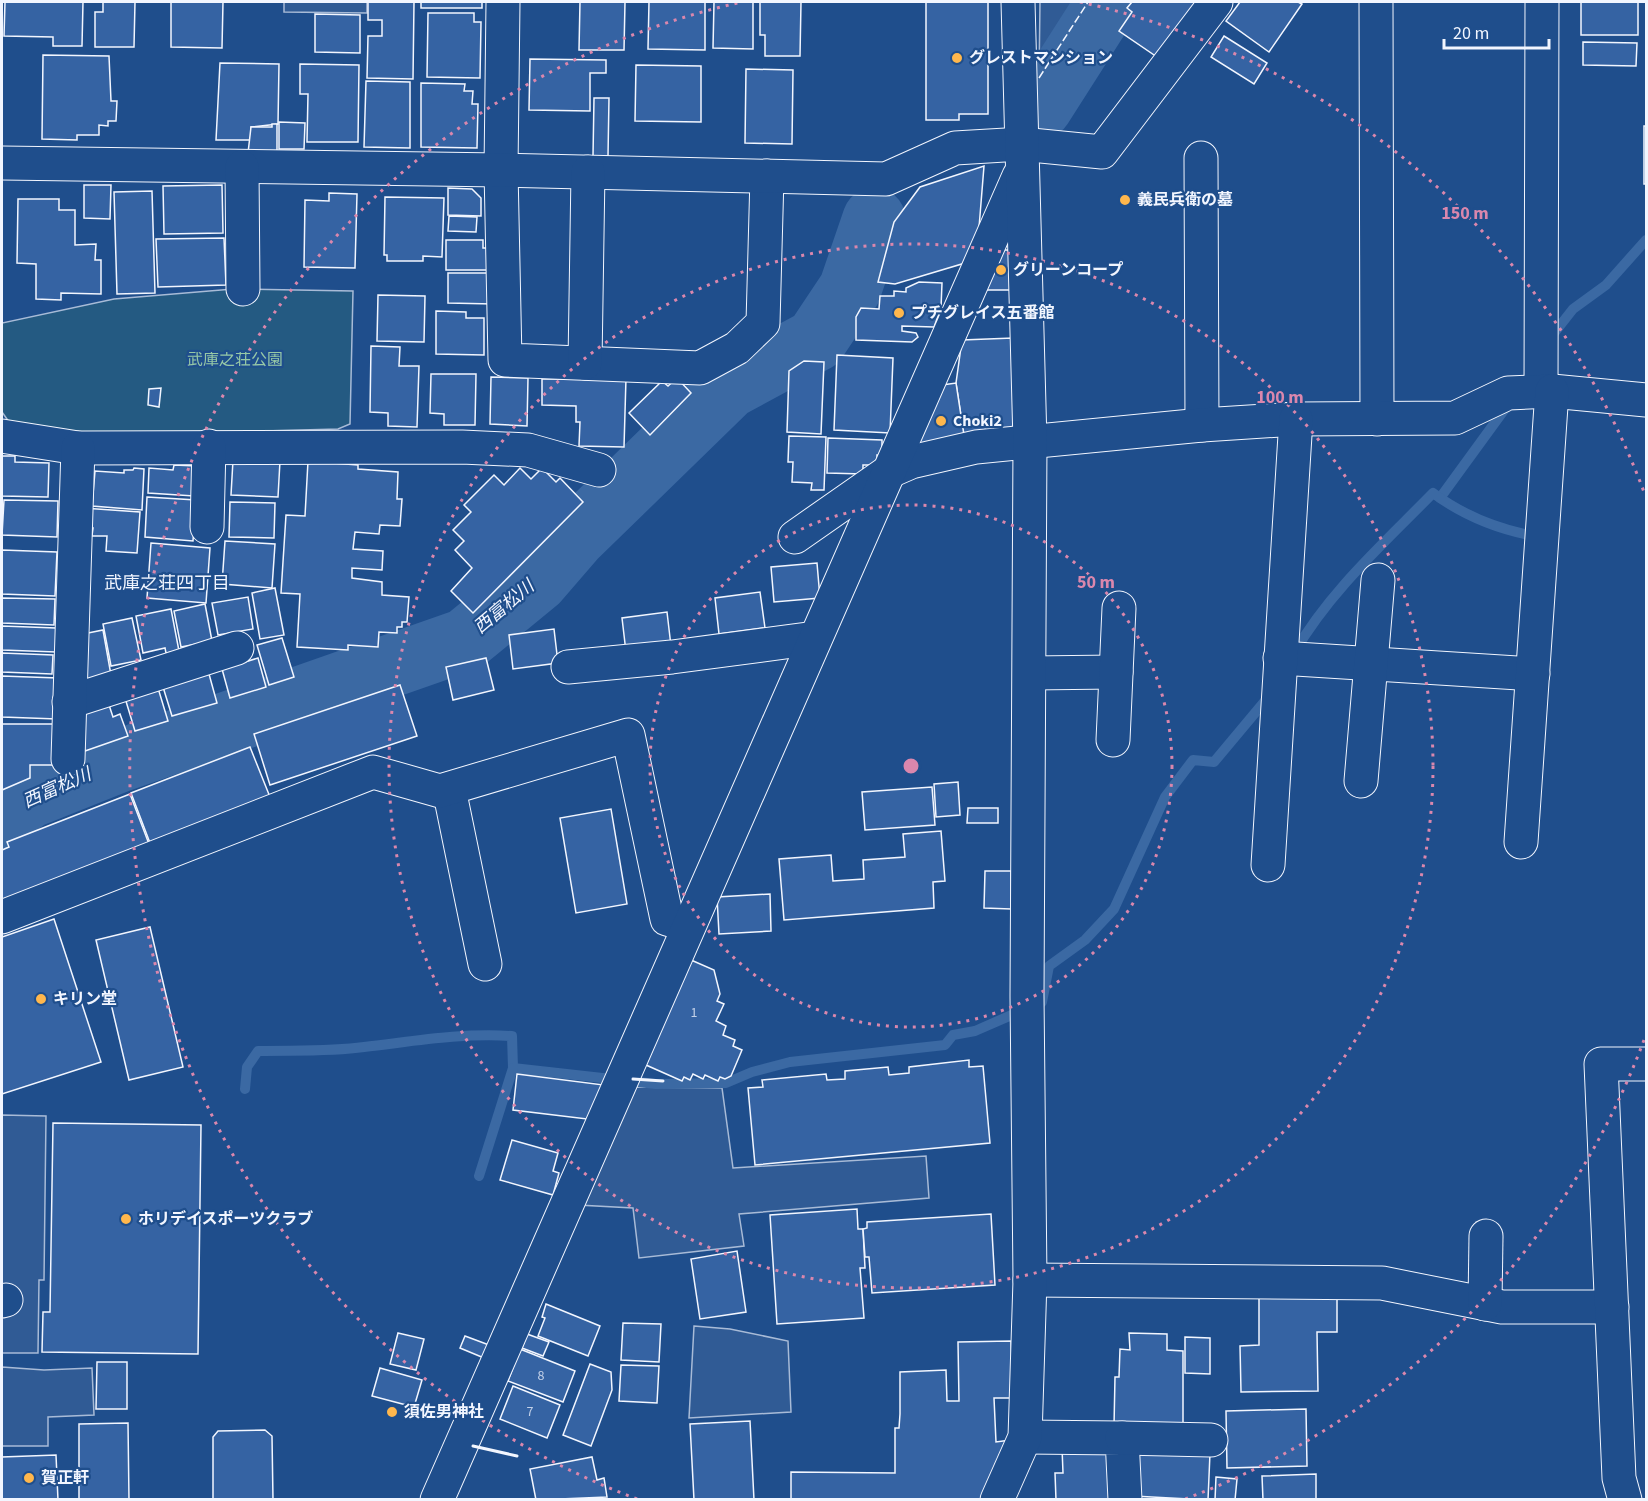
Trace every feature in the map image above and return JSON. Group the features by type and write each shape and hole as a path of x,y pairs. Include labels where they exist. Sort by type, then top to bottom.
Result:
{"street":[{"path":"503,2 501,170 505,360 700,368 737,348 763,323 766,176"},
{"path":"997,1500 1025,1437 1030,1280 1028,1009 1030,442 1018,2"},
{"path":"2,163 501,170 886,179 955,148 1022,157 1102,152 1216,2"},
{"path":"1376,2 1377,419"},
{"path":"1521,842 1533,674 1546,392 1542,2"},
{"path":"437,1500 687,925 888,472 1022,157"},
{"path":"1201,158 1202,425"},
{"path":"242,167 243,289"},
{"path":"585,363 588,172"},
{"path":"795,537 888,472 911,462 976,447 1202,425 1296,419 1455,418 1508,393 1546,392 1647,400"},
{"path":"1268,865 1284,668 1296,419"},
{"path":"2,436 78,448 462,447 528,450 599,470"},
{"path":"207,527 209,446"},
{"path":"68,759 78,448"},
{"path":"1361,781 1378,580"},
{"path":"1113,740 1119,608"},
{"path":"568,667 672,657 815,638"},
{"path":"69,702 237,648"},
{"path":"1284,668 1371,664 1533,674"},
{"path":"1029,673 1116,672"},
{"path":"2,917 373,772 440,791 628,735 667,919 687,925"},
{"path":"449,789 484,964"},
{"path":"1625,1500 1619,1478 1601,1064 1647,1064"},
{"path":"1485,1304 1486,1236"},
{"path":"1030,1280 1382,1283 1502,1307 1612,1307"},
{"path":"1025,1437 1211,1440"},
{"path":"1122,1438 1125,1500"}],"green space":[{"name":"武庫之荘公園","path":"233,289 353,291 350,424 338,429 86,436 9,422 2,412 2,323 114,299"}],"shaded area":[{"path":"284,2 367,2 367,13 284,12"},
{"path":"1040,2 1088,2 1039,78"},
{"path":"631,1087 722,1088 733,1168 926,1156 929,1198 739,1214 744,1246 639,1258 633,1208 578,1205"},
{"path":"2,1115 46,1116 44,1280 39,1280 38,1353 2,1353"},
{"path":"694,1326 730,1329 788,1341 791,1412 689,1418"},
{"path":"2,1367 44,1370 92,1368 94,1415 48,1417 48,1446 2,1446"}],"building":[{"path":"5,2 83,2 82,46 53,46 53,37 4,36"},
{"path":"103,2 135,2 134,47 95,47 95,12 103,12"},
{"path":"171,2 223,2 222,48 171,47"},
{"path":"368,2 414,2 413,79 367,78 368,36 382,36 382,20 368,20"},
{"path":"421,2 482,2 482,8 421,8"},
{"path":"580,2 625,2 624,50 579,50"},
{"path":"649,2 705,2 705,50 648,49"},
{"path":"714,2 753,2 753,49 713,48"},
{"path":"760,2 801,2 800,56 765,56 765,35 760,35"},
{"name":"グレストマンション","path":"926,2 988,2 988,114 959,114 959,120 926,120"},
{"path":"1132,2 1196,2 1160,59 1119,31 1132,12 1127,8"},
{"path":"1240,2 1298,2 1302,4 1269,52 1226,21"},
{"path":"1581,2 1638,2 1638,35 1581,35"},
{"path":"428,13 474,13 474,22 481,22 480,78 427,77"},
{"path":"315,14 360,15 360,53 315,52"},
{"path":"1224,36 1267,63 1254,84 1211,57"},
{"path":"1583,42 1637,43 1636,66 1583,65"},
{"path":"43,55 109,56 111,101 117,101 116,121 108,121 108,126 99,125 99,135 77,135 77,140 42,139"},
{"path":"530,59 606,60 606,73 590,73 590,111 529,110"},
{"path":"220,63 279,64 278,124 251,127 251,140 216,140"},
{"path":"300,64 359,65 358,142 307,142 308,94 300,94"},
{"path":"636,65 701,66 701,122 635,121"},
{"path":"746,69 793,70 792,144 745,143"},
{"path":"366,81 410,82 410,148 364,147"},
{"path":"421,83 465,84 464,91 473,91 472,104 478,104 477,148 421,147"},
{"path":"594,98 609,98 608,156 593,156"},
{"path":"279,122 305,123 304,149 279,149"},
{"path":"272,124 277,124 277,153 248,153 251,127 272,127"},
{"path":"1644,126 1646,126 1646,184 1644,184"},
{"path":"984,166 978,240 965,263 895,284 878,282 894,222 920,187"},
{"path":"84,185 111,185 110,219 84,218"},
{"path":"222,185 223,233 164,234 163,186"},
{"path":"448,188 472,189 481,198 481,216 448,215"},
{"path":"152,191 155,293 117,294 114,192"},
{"path":"329,193 357,194 355,268 304,267 305,200 329,201"},
{"path":"385,197 444,198 442,257 423,256 423,261 387,261 387,255 384,255"},
{"path":"18,199 59,199 59,210 75,210 75,245 96,244 95,260 101,260 101,294 61,293 61,300 36,299 36,264 17,263"},
{"path":"449,216 477,217 476,232 448,231"},
{"path":"224,238 226,285 158,287 156,239"},
{"path":"446,240 483,240 483,248 492,248 491,270 446,270"},
{"name":"グリーンコープ","path":"998,250 1012,250 1012,290 982,290"},
{"path":"448,273 493,273 493,304 448,303"},
{"name":"プチグレイス五番館","path":"919,282 942,283 941,308 934,327 902,326 902,331 916,333 918,337 912,342 856,340 856,317 861,308 879,309 880,296 894,296 894,291 906,292 906,288"},
{"path":"378,295 425,296 424,342 377,341"},
{"path":"436,311 466,312 466,318 484,318 484,355 436,354"},
{"path":"1013,338 1013,435 964,435 956,383 962,340"},
{"path":"371,346 400,347 399,366 419,366 417,427 388,426 388,413 370,412"},
{"path":"837,355 893,358 890,433 834,430"},
{"path":"804,361 824,362 821,434 787,432 789,371"},
{"path":"431,374 476,374 475,425 444,425 444,414 430,413"},
{"path":"491,377 528,378 527,426 490,424"},
{"path":"567,377 626,378 624,447 579,446 580,422 576,422 576,406 542,405 542,379 567,379"},
{"path":"677,378 691,393 650,435 629,413 662,381 668,386"},
{"path":"956,383 965,442 919,452 917,435 942,385"},
{"path":"161,388 159,407 148,405 149,389"},
{"path":"789,436 826,437 824,490 811,490 812,483 792,482 793,462 788,462"},
{"path":"828,438 882,440 882,455 877,455 877,465 863,465 863,474 827,473"},
{"path":"2,456 15,456 15,462 49,463 48,497 2,496"},
{"path":"233,460 280,461 278,497 231,495"},
{"path":"308,461 358,465 358,469 398,472 397,499 402,499 400,526 380,525 379,534 355,532 353,549 383,551 382,570 352,568 352,578 382,582 382,595 409,597 407,622 402,622 402,627 397,627 397,633 379,632 378,647 348,645 348,650 297,647 300,594 281,593 286,515 305,516"},
{"path":"174,465 197,466 194,496 148,493 149,468 173,470"},
{"path":"520,468 531,479 542,468 556,482 560,478 583,502 473,613 451,591 472,568 455,550 464,541 453,530 471,512 464,505 494,475 504,485"},
{"path":"144,469 142,510 92,506 95,471 124,473 124,470"},
{"path":"147,497 196,500 193,541 145,537"},
{"path":"4,500 58,501 57,537 2,535"},
{"path":"230,502 275,503 274,538 229,537"},
{"path":"83,508 140,512 137,553 106,551 107,536 92,536 93,528 81,528"},
{"path":"225,541 275,544 272,588 222,584"},
{"path":"151,543 210,548 206,603 147,598"},
{"path":"2,550 57,552 55,596 2,594"},
{"path":"817,563 820,598 774,602 771,567"},
{"path":"275,588 284,635 260,639 252,593"},
{"path":"760,592 765,628 719,634 715,598"},
{"path":"248,597 253,629 218,635 212,603"},
{"path":"2,598 55,599 54,625 2,623"},
{"path":"205,604 212,641 181,647 174,611"},
{"path":"171,609 179,651 166,653 165,648 143,653 136,616"},
{"path":"667,612 671,646 626,652 622,618"},
{"path":"132,618 141,660 111,666 103,624"},
{"path":"2,626 56,628 56,652 2,650"},
{"path":"554,629 558,663 513,669 509,635"},
{"path":"103,630 111,675 86,680 78,635"},
{"path":"282,638 294,677 269,685 257,645"},
{"path":"2,653 53,655 52,674 2,672"},
{"path":"258,658 266,687 230,698 222,669"},
{"path":"486,658 494,690 453,700 446,667"},
{"path":"209,674 217,703 172,716 163,687"},
{"path":"2,676 58,678 57,719 2,717"},
{"path":"400,685 417,736 270,785 254,734"},
{"path":"158,688 168,721 135,731 125,698"},
{"path":"109,705 113,717 120,714 128,736 85,751 78,729 81,714"},
{"path":"2,724 55,724 55,765 30,765 30,778 2,790"},
{"path":"250,747 270,797 150,843 131,793"},
{"path":"958,782 960,815 936,817 934,784"},
{"path":"932,787 935,825 865,830 862,792"},
{"path":"130,794 149,844 2,901 2,850 9,847 7,842"},
{"path":"968,808 998,808 998,823 967,823"},
{"path":"611,809 627,904 576,913 560,818"},
{"path":"941,831 945,881 933,882 934,908 784,920 779,859 831,855 833,881 864,879 863,860 905,857 903,834"},
{"path":"985,871 1011,871 1011,909 984,908"},
{"path":"770,894 771,931 719,934 717,897"},
{"name":"キリン堂","path":"54,919 101,1062 2,1094 2,937"},
{"path":"150,927 183,1067 129,1080 96,940"},
{"path":"691,960 714,970 720,994 717,1001 724,1004 716,1021 726,1026 723,1035 735,1040 733,1046 742,1050 731,1076 725,1079 720,1077 718,1081 705,1075 703,1079 693,1074 690,1080 684,1077 682,1081 646,1065"},
{"path":"969,1060 969,1067 983,1066 990,1143 755,1165 748,1088 763,1087 762,1080 826,1074 827,1080 845,1079 845,1071 888,1067 889,1075 909,1073 909,1067"},
{"path":"517,1074 604,1085 587,1119 513,1110"},
{"name":"ホリデイスポーツクラブ","path":"53,1123 201,1125 198,1354 42,1352 43,1312 50,1312"},
{"path":"512,1140 558,1153 553,1171 559,1173 553,1195 500,1180"},
{"path":"857,1209 858,1229 863,1229 865,1268 860,1268 864,1318 777,1324 770,1215"},
{"path":"991,1214 995,1285 872,1293 869,1257 865,1257 863,1229 867,1228 867,1222"},
{"path":"737,1251 746,1312 700,1319 691,1259"},
{"path":"1337,1295 1337,1332 1317,1332 1318,1391 1241,1392 1240,1346 1259,1345 1259,1296"},
{"path":"546,1304 600,1326 588,1356 538,1336 545,1318 542,1317"},
{"path":"623,1323 661,1324 659,1362 621,1360"},
{"path":"398,1333 424,1339 416,1370 390,1364"},
{"path":"1129,1333 1167,1334 1167,1350 1183,1351 1183,1427 1114,1426 1115,1377 1119,1377 1120,1349 1130,1350"},
{"path":"527,1334 549,1342 543,1356 522,1348"},
{"path":"465,1336 489,1345 484,1358 460,1348"},
{"path":"1185,1337 1210,1338 1210,1374 1185,1373"},
{"path":"1011,1341 1013,1398 994,1398 996,1442 1011,1440 989,1500 791,1500 791,1472 895,1473 895,1428 899,1428 900,1372 946,1370 947,1401 959,1401 958,1342"},
{"path":"520,1349 575,1371 563,1402 508,1381"},
{"path":"97,1362 127,1362 127,1409 96,1409"},
{"path":"590,1364 611,1372 612,1390 591,1446 563,1435"},
{"path":"621,1365 659,1366 657,1403 619,1401"},
{"path":"380,1368 422,1380 414,1407 372,1396"},
{"path":"513,1386 560,1405 547,1438 500,1419"},
{"path":"1306,1409 1307,1466 1227,1468 1226,1411"},
{"path":"750,1421 754,1500 694,1500 690,1424"},
{"path":"128,1423 129,1500 79,1500 79,1424"},
{"path":"265,1430 272,1436 273,1500 213,1500 213,1437 218,1431"},
{"path":"1113,1447 1115,1500 1056,1500 1055,1473 1063,1473 1062,1448"},
{"path":"1135,1450 1210,1453 1208,1500 1133,1496"},
{"name":"賀正軒","path":"56,1455 58,1500 2,1500 2,1457"},
{"path":"592,1457 597,1480 604,1478 607,1497 536,1500 530,1469"},
{"path":"1316,1474 1316,1500 1263,1500 1262,1476"},
{"path":"1216,1477 1237,1479 1235,1500 1215,1500"}],"waterway":[{"name":"西富松川","path":"1041,107 1108,2"},
{"name":"西富松川","path":"2,817 29,797 119,761 465,640 537,581 575,537 729,387 816,340 850,289 874,219"},
{"path":"1551,337 1573,309 1606,285 1646,240"},
{"path":"1440,498 1507,406"},
{"path":"1294,653 1308,630 1341,589 1433,493 1481,521 1534,536"},
{"path":"1042,1002 1049,966 1085,940 1114,909 1165,797 1193,760 1214,762 1270,695"},
{"path":"245,1089 247,1067 258,1051 338,1050 438,1038 493,1035 512,1036 513,1068 656,1084 726,1083 752,1072 790,1062 945,1045 953,1035 975,1031 1023,1010"},
{"path":"479,1176 513,1068"}],"fence":[{"path":"1039,78 1088,2"}],"wall":[{"path":"633,1079 663,1081"},
{"path":"473,1446 517,1456"}],"place":[{"name":"グレストマンション","path":"957,58"},
{"name":"義民兵衛の墓","path":"1125,200"},
{"name":"グリーンコープ","path":"1001,270"},
{"name":"プチグレイス五番館","path":"899,313"},
{"name":"Choki2","path":"941,421"},
{"name":"キリン堂","path":"41,999"},
{"name":"ホリデイスポーツクラブ","path":"126,1219"},
{"name":"須佐男神社","path":"392,1412"},
{"name":"賀正軒","path":"29,1478"}],"district":[{"name":"武庫之荘四丁目","path":"167,583"}]}
